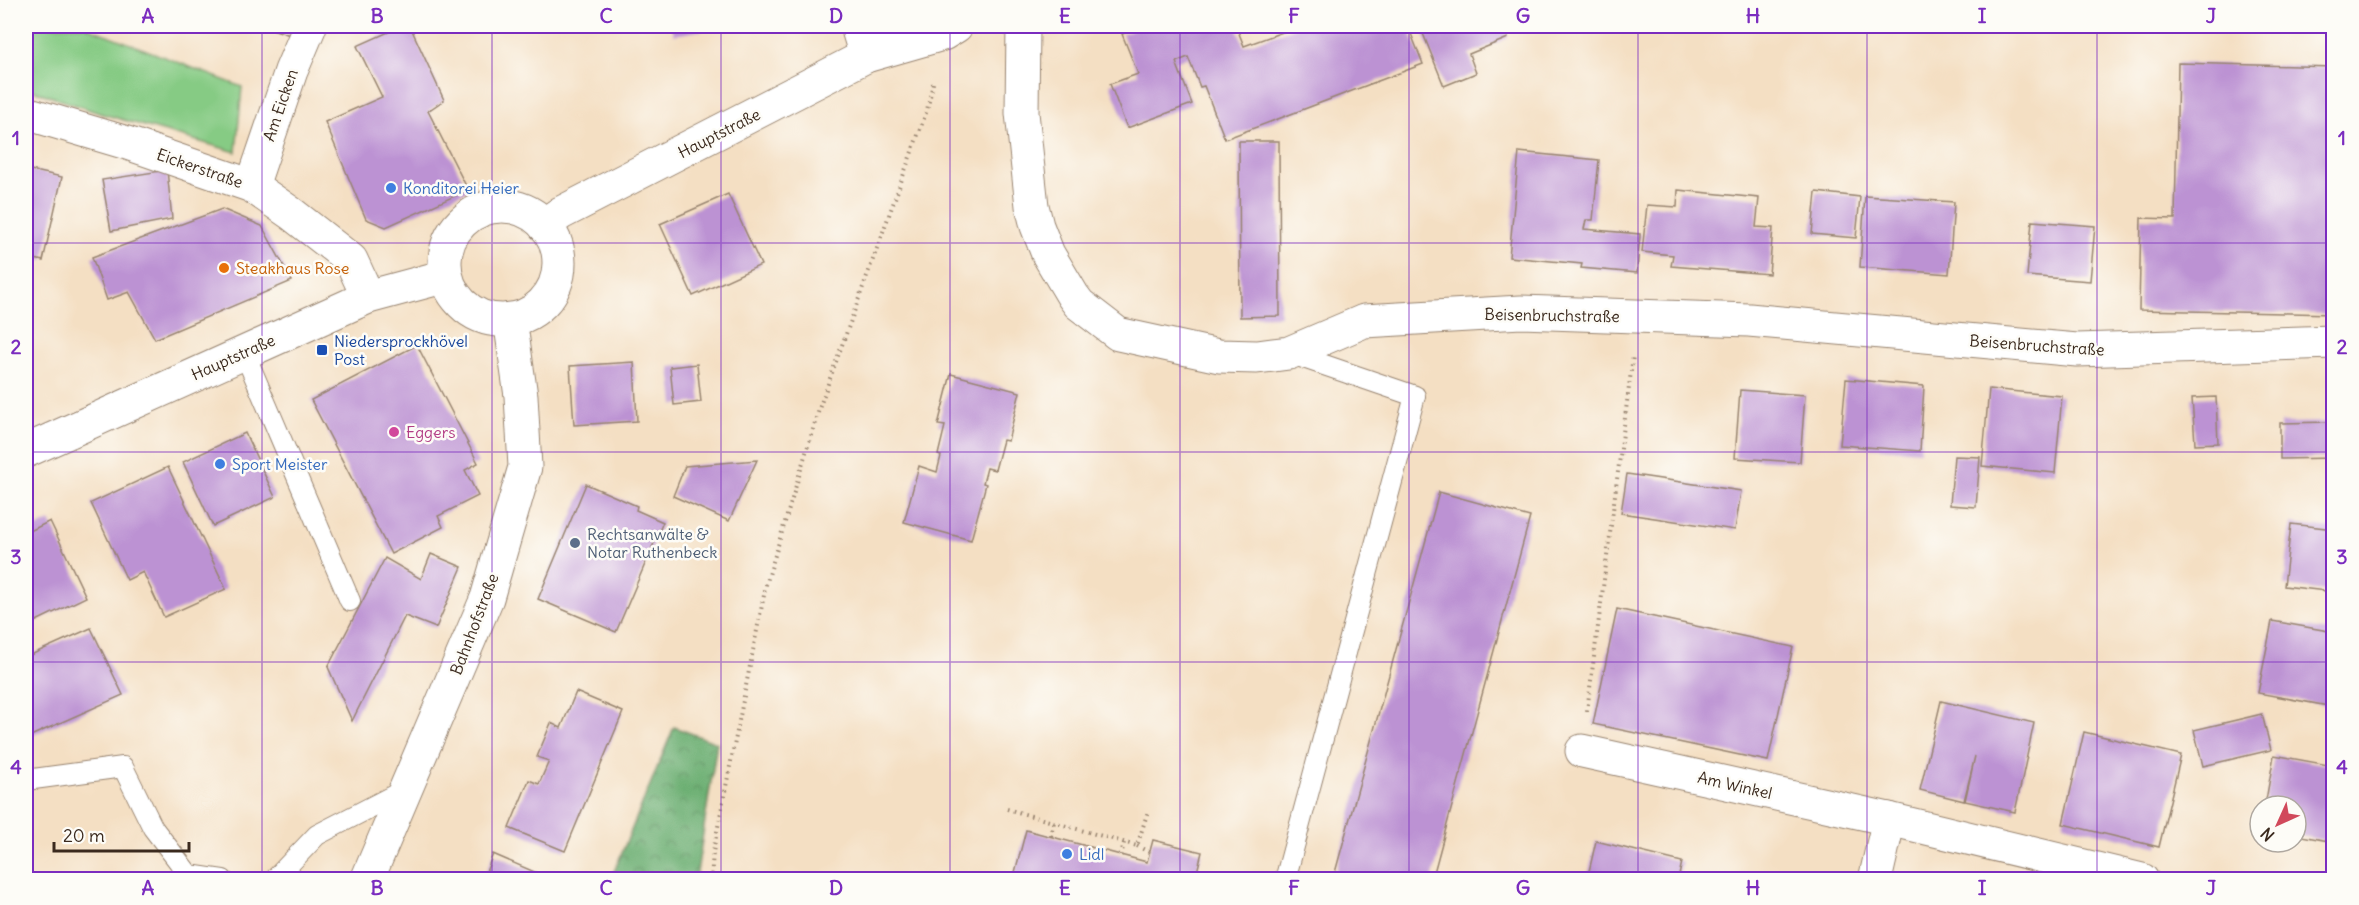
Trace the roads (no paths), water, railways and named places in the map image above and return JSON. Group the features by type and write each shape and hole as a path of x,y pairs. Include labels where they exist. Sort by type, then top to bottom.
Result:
{"street":[{"name":"Am Eicken","path":"252,186 291,71 310,26"},
{"path":"857,26 866,56"},
{"path":"866,56 894,26"},
{"path":"866,56 943,34 956,26"},
{"name":"Beisenbruchstraße","path":"1023,26 1022,112 1032,206 1037,226 1048,254 1073,296 1079,304 1118,334 1219,356 1257,357 1289,353 1364,321 1521,312 1749,320 2077,350 2334,342"},
{"name":"Hauptstraße","path":"544,225 561,213 866,56"},
{"name":"Eickerstraße","path":"26,113 127,143 252,186 351,260 368,297"},
{"path":"499,206 516,208 531,214 544,225 552,236 559,262 553,289 536,309 523,316 510,319 489,318 470,310 451,290 444,260 448,243 456,229 468,217 483,209 499,206"},
{"name":"Hauptstraße","path":"26,451 368,297 446,276"},
{"name":"Bahnhofstraße","path":"367,879 408,788 487,598 525,467 521,396 510,319"},
{"name":"Am Winkel","path":"1582,751 1889,819 2142,879"},
{"path":"1875,879 1889,819"}],"lane":[{"path":"244,352 350,600"},
{"path":"1285,879 1414,396 1289,353"},
{"path":"26,780 123,767 153,828 189,875 223,879"},
{"path":"274,879 316,835 408,788"}],"place":[{"name":"Konditorei Heier","path":"391,188"},
{"name":"Steakhaus Rose","path":"224,268"},
{"name":"Niedersprockhövel Post","path":"322,350"},
{"name":"Eggers","path":"394,432"},
{"name":"Sport Meister","path":"220,464"},
{"name":"Rechtsanwälte & Notar Ruthenbeck","path":"575,543"},
{"name":"Lidl","path":"1067,854"}]}
